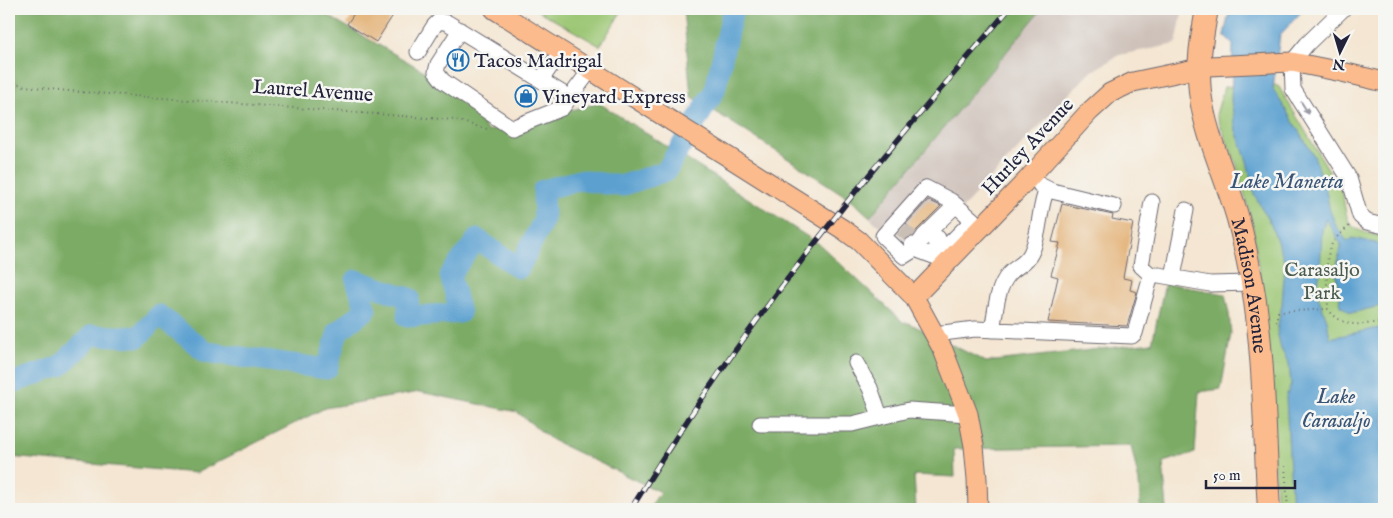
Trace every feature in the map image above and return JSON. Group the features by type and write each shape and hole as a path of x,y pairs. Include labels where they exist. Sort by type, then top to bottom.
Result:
{"highway":[{"name":"Madison Avenue","path":"1207,9 1202,32 1200,93 1210,139 1236,211 1252,283 1258,322 1269,509"}],"main road":[{"path":"494,9 859,241 914,297 951,366 968,414 974,446 978,509"},
{"name":"Hurley Avenue","path":"914,297 941,246 963,217 1027,180 1110,93 1133,82 1202,67 1290,62 1384,82"}],"street":[{"path":"1343,9 1290,62 1293,89 1349,178 1360,216 1368,222 1384,226"},
{"path":"418,52 434,26 439,22 448,23 570,98"},
{"path":"460,30 438,64 436,72 442,81 512,128 562,108 591,69"},
{"path":"542,80 561,51"},
{"path":"1027,180 1048,189 1114,206"},
{"path":"878,261 902,238 926,188 951,200 963,217 924,236 902,238"},
{"path":"992,330 1000,285 1010,273 1025,263 1032,253 1042,200 1048,189"},
{"path":"1152,202 1141,266 1151,275 1210,284 1252,283"},
{"path":"1173,278 1186,210"},
{"path":"902,238 941,246"},
{"path":"935,334 975,329 1132,336 1135,333 1151,275"},
{"path":"856,363 870,388 880,416"},
{"path":"760,424 852,424 909,410 968,414"}],"path":[{"name":"Laurel Avenue","path":"9,81 24,86 68,91 455,120 497,132 512,128"},
{"path":"1341,233 1336,238 1330,251 1328,309 1346,324 1384,321"},
{"path":"1276,324 1278,312 1328,309"}],"shaded area":[{"path":"1042,9 1183,9 1176,44 1119,55 1089,73 916,258 870,218"}],"green space":[{"path":"9,9 328,9 325,14 455,89 488,131 599,103 819,244 904,323 909,323 986,362 1152,343 1165,283 1225,294 1231,334 1221,389 1199,392 1195,453 1163,462 1167,509 1140,509 1139,482 1131,446 954,449 955,477 914,475 916,509 649,509 660,492 552,440 517,412 420,392 325,408 196,473 9,457"},
{"path":"535,9 623,9 600,46"},
{"path":"683,9 1042,9 870,217 850,199 691,96"},
{"name":"Carasaljo Park","path":"1267,81 1279,87 1343,194 1346,215 1349,221 1353,226 1364,232 1384,237 1384,509 1277,509 1262,296 1252,222 1236,163 1216,115 1224,87"}],"water":[{"name":"Carasaljo Park","path":"1230,9 1304,9 1280,35 1273,89 1314,156 1337,228 1347,241 1352,238 1384,245 1384,305 1351,313 1341,306 1336,273 1341,244 1326,219 1322,230 1320,274 1315,288 1327,320 1330,338 1384,327 1384,509 1292,509 1286,397 1291,385 1289,364 1281,349 1277,331 1282,304 1285,263 1271,225 1254,194 1247,161 1236,131 1231,101 1233,44 1224,35"}],"building":[{"path":"357,9 397,9 376,42 347,24"},
{"path":"928,200 941,206 915,232 906,224"},
{"path":"1062,204 1113,215 1112,219 1133,223 1123,278 1132,280 1130,290 1137,292 1127,326 1048,322 1058,277 1051,275 1060,243 1052,242"}],"waterway":[{"path":"9,384 60,366 92,335 138,337 159,315 206,352 327,369 338,331 366,310 356,280 409,298 407,317 460,313 450,275 477,239 519,268 544,219 543,190 579,180 621,186 666,171 715,90 733,9"}],"tunnel":[{"path":"902,229 912,238"}],"railway":[{"path":"631,509 701,399 777,293 918,115 1009,9"}],"place":[{"name":"Tacos Madrigal","path":"458,60"},
{"name":"Vineyard Express","path":"526,96"}],"water label":[{"name":"Lake Manetta","path":"1287,181"},
{"name":"Lake Carasaljo","path":"1336,408"}]}
